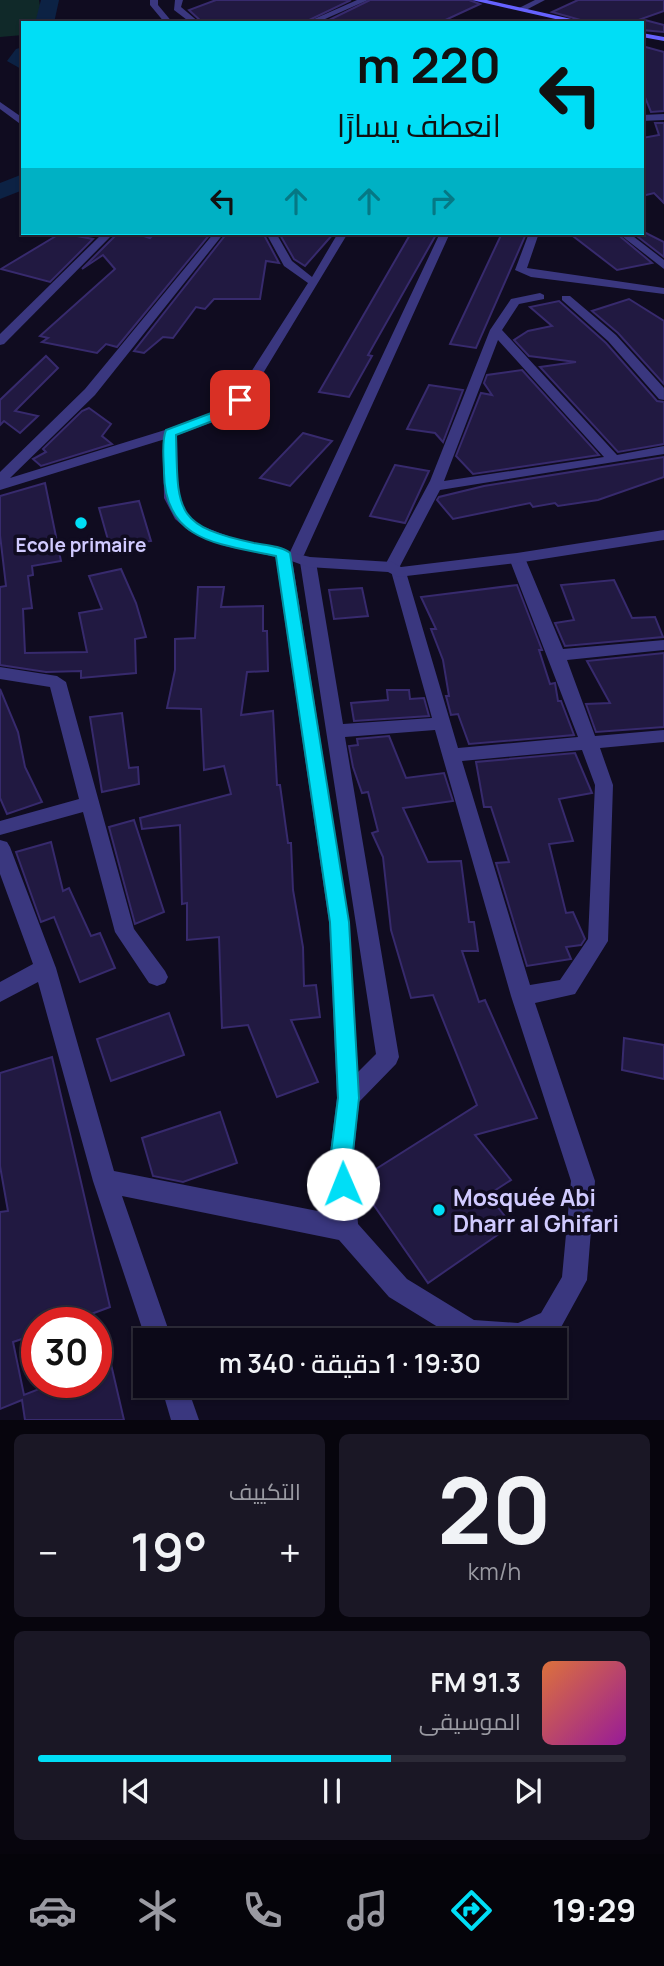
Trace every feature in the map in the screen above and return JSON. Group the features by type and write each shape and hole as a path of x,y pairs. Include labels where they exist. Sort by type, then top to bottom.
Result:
{"main road":[{"path":"476,0 576,21"},
{"path":"644,35 664,39"}],"street":[{"path":"154,0 154,5 167,21"},
{"path":"180,0 177,8 193,21"},
{"path":"342,0 360,1"},
{"path":"521,9 541,0"},
{"path":"313,21 360,1"},
{"path":"335,11 343,17"},
{"path":"0,105 21,121"},
{"path":"644,118 664,117"},
{"path":"0,341 107,235"},
{"path":"0,480 90,392 217,235"},
{"path":"272,235 279,252 299,276 315,282"},
{"path":"0,486 170,433 218,415 240,400 342,235"},
{"path":"444,235 296,557 339,922 348,1098 341,1161 346,1229 398,1288 471,1333 518,1336 550,1322 574,1280 583,1181 522,996 395,570 434,487 496,330 515,301 540,296"},
{"path":"533,235 521,270 531,274 664,291"},
{"path":"626,235 664,266"},
{"path":"645,250 664,248"},
{"path":"566,298 612,338 664,396"},
{"path":"496,330 614,460"},
{"path":"170,433 171,498 188,525 226,541 296,557 395,570 517,558 664,535"},
{"path":"434,487 664,450"},
{"path":"296,557 335,731 387,1057 348,1098"},
{"path":"517,558 557,655 604,785 598,941 567,988 522,996"},
{"path":"557,655 664,645"},
{"path":"0,673 57,682 125,932 157,977"},
{"path":"335,731 442,723"},
{"path":"452,755 664,736"},
{"path":"0,828 90,803"},
{"path":"0,848 45,968 105,1181 155,1328"},
{"path":"339,922 365,919"},
{"path":"0,993 45,968"},
{"path":"105,1181 346,1229"},
{"path":"178,1398 185,1420"}],"green space":[{"path":"0,0 39,0 43,21 21,21 21,35 0,37"}],"building":[{"path":"216,0 351,0 307,21 201,21 189,10"},
{"path":"370,0 469,0 480,4 443,21 327,21"},
{"path":"578,0 664,0 664,11 641,19 664,25 664,32 644,30 644,21 584,21 552,12"},
{"path":"644,47 664,52 664,111 651,112 644,95"},
{"path":"655,123 664,123 664,203 654,193 644,196 644,138 659,135"},
{"path":"646,233 664,242 664,257 636,235"},
{"path":"58,235 93,239 50,282 1,269"},
{"path":"116,235 141,235 150,238 153,235 209,235 117,347 106,344 97,353 42,342 48,338 40,336 115,269 103,255 82,269"},
{"path":"225,235 264,235 279,263 266,261 260,299 214,299 205,309 196,307 173,338 163,337 144,353 134,351"},
{"path":"280,235 332,235 305,266 294,259"},
{"path":"410,235 436,235 368,355 372,356 349,397 319,392"},
{"path":"501,235 526,235 476,348 450,344"},
{"path":"572,235 618,235 652,263 617,270"},
{"path":"629,299 664,321 664,384 618,333 592,311"},
{"path":"559,301 606,343 657,401 664,402 664,444 618,452 540,367 576,362 529,356 514,340 528,331 552,326 530,307"},
{"path":"46,356 58,368 15,411 38,416 20,433 4,421 0,425 0,400"},
{"path":"522,370 599,455 473,474 456,456 481,393 492,395 484,383 487,375"},
{"path":"429,385 463,390 443,442 435,433 407,429"},
{"path":"89,408 111,424 102,436 112,444 41,466 33,459 46,452 43,449 82,411"},
{"path":"303,433 332,441 290,486 260,478"},
{"path":"664,457 664,477 598,500 558,506 555,503 533,507 530,503 453,519 437,500 439,497 484,486"},
{"path":"395,465 429,471 405,523 370,516"},
{"path":"45,483 61,561 32,566 33,575 28,576 32,608 23,609 25,653 87,652 79,613 102,609 89,576 121,569 136,603 146,637 135,639 136,673 81,678 81,671 46,672 0,665 0,587 6,586 0,535 0,496"},
{"path":"139,501 151,541 110,547 99,508"},
{"path":"614,580 632,618 655,617 663,637 565,646 555,623 574,620 561,585"},
{"path":"517,585 542,650 539,650 550,684 555,683 558,701 561,701 574,735 469,744 458,714 451,715 446,696 449,696 443,660 431,629 436,629 421,597"},
{"path":"198,587 224,587 221,607 263,606 263,631 267,631 268,671 247,672 241,715 273,711 277,785 280,785 288,843 291,843 293,890 303,947 304,986 316,985 320,1017 291,1020 318,1082 277,1097 248,1025 222,1028 219,937 187,940 187,903 182,904 180,825 142,829 140,818 231,794 224,766 204,770 201,709 167,708 175,670 175,639 195,638"},
{"path":"362,588 368,616 334,619 329,590"},
{"path":"664,653 664,727 596,732 586,704 610,703 587,661"},
{"path":"0,689 18,732 25,767 42,802 7,814 0,798"},
{"path":"387,690 409,690 410,699 424,698 429,716 354,721 351,703 388,700"},
{"path":"122,713 129,768 138,767 139,784 102,792 90,717"},
{"path":"389,736 406,778 444,773 453,801 403,808 428,862 461,861 469,922 474,922 478,951 462,951 479,1002 485,1000 537,1118 475,1135 511,1180 488,1195 512,1225 428,1283 357,1181 477,1105 433,995 411,998 391,930 383,857 372,833 378,831 368,792 362,793 349,746 358,745 357,739"},
{"path":"575,753 592,793 559,799 573,841 549,844 566,913 573,912 585,939 581,945 566,947 571,959 527,966 496,863 509,862 491,807 484,807 476,762"},
{"path":"134,820 164,912 135,924 109,827"},
{"path":"51,842 63,891 69,888 91,936 100,933 115,968 80,982 54,917 41,922 16,852"},
{"path":"169,1013 184,1055 111,1081 97,1039"},
{"path":"624,1038 664,1045 664,1079 622,1070"},
{"path":"52,1057 110,1307 21,1307 21,1339 13,1342 21,1381 21,1398 112,1398 112,1368 124,1420 25,1420 22,1400 0,1409 0,1212 8,1211 0,1166 0,1073"},
{"path":"220,1112 237,1163 183,1182 153,1176 142,1138"}],"waterway":[{"path":"45,21 50,0"},
{"path":"21,56 17,61 21,63"},
{"path":"0,192 21,182"}],"place":[{"name":"Ecole primaire","path":"81,523"},
{"name":"Mosquée Abi Dharr al Ghifari","path":"439,1210"}],"route":[{"path":"240,400 218,415 170,433 171,498 188,525 226,541 283,553 339,922 348,1098 341,1161 343,1184"}]}
